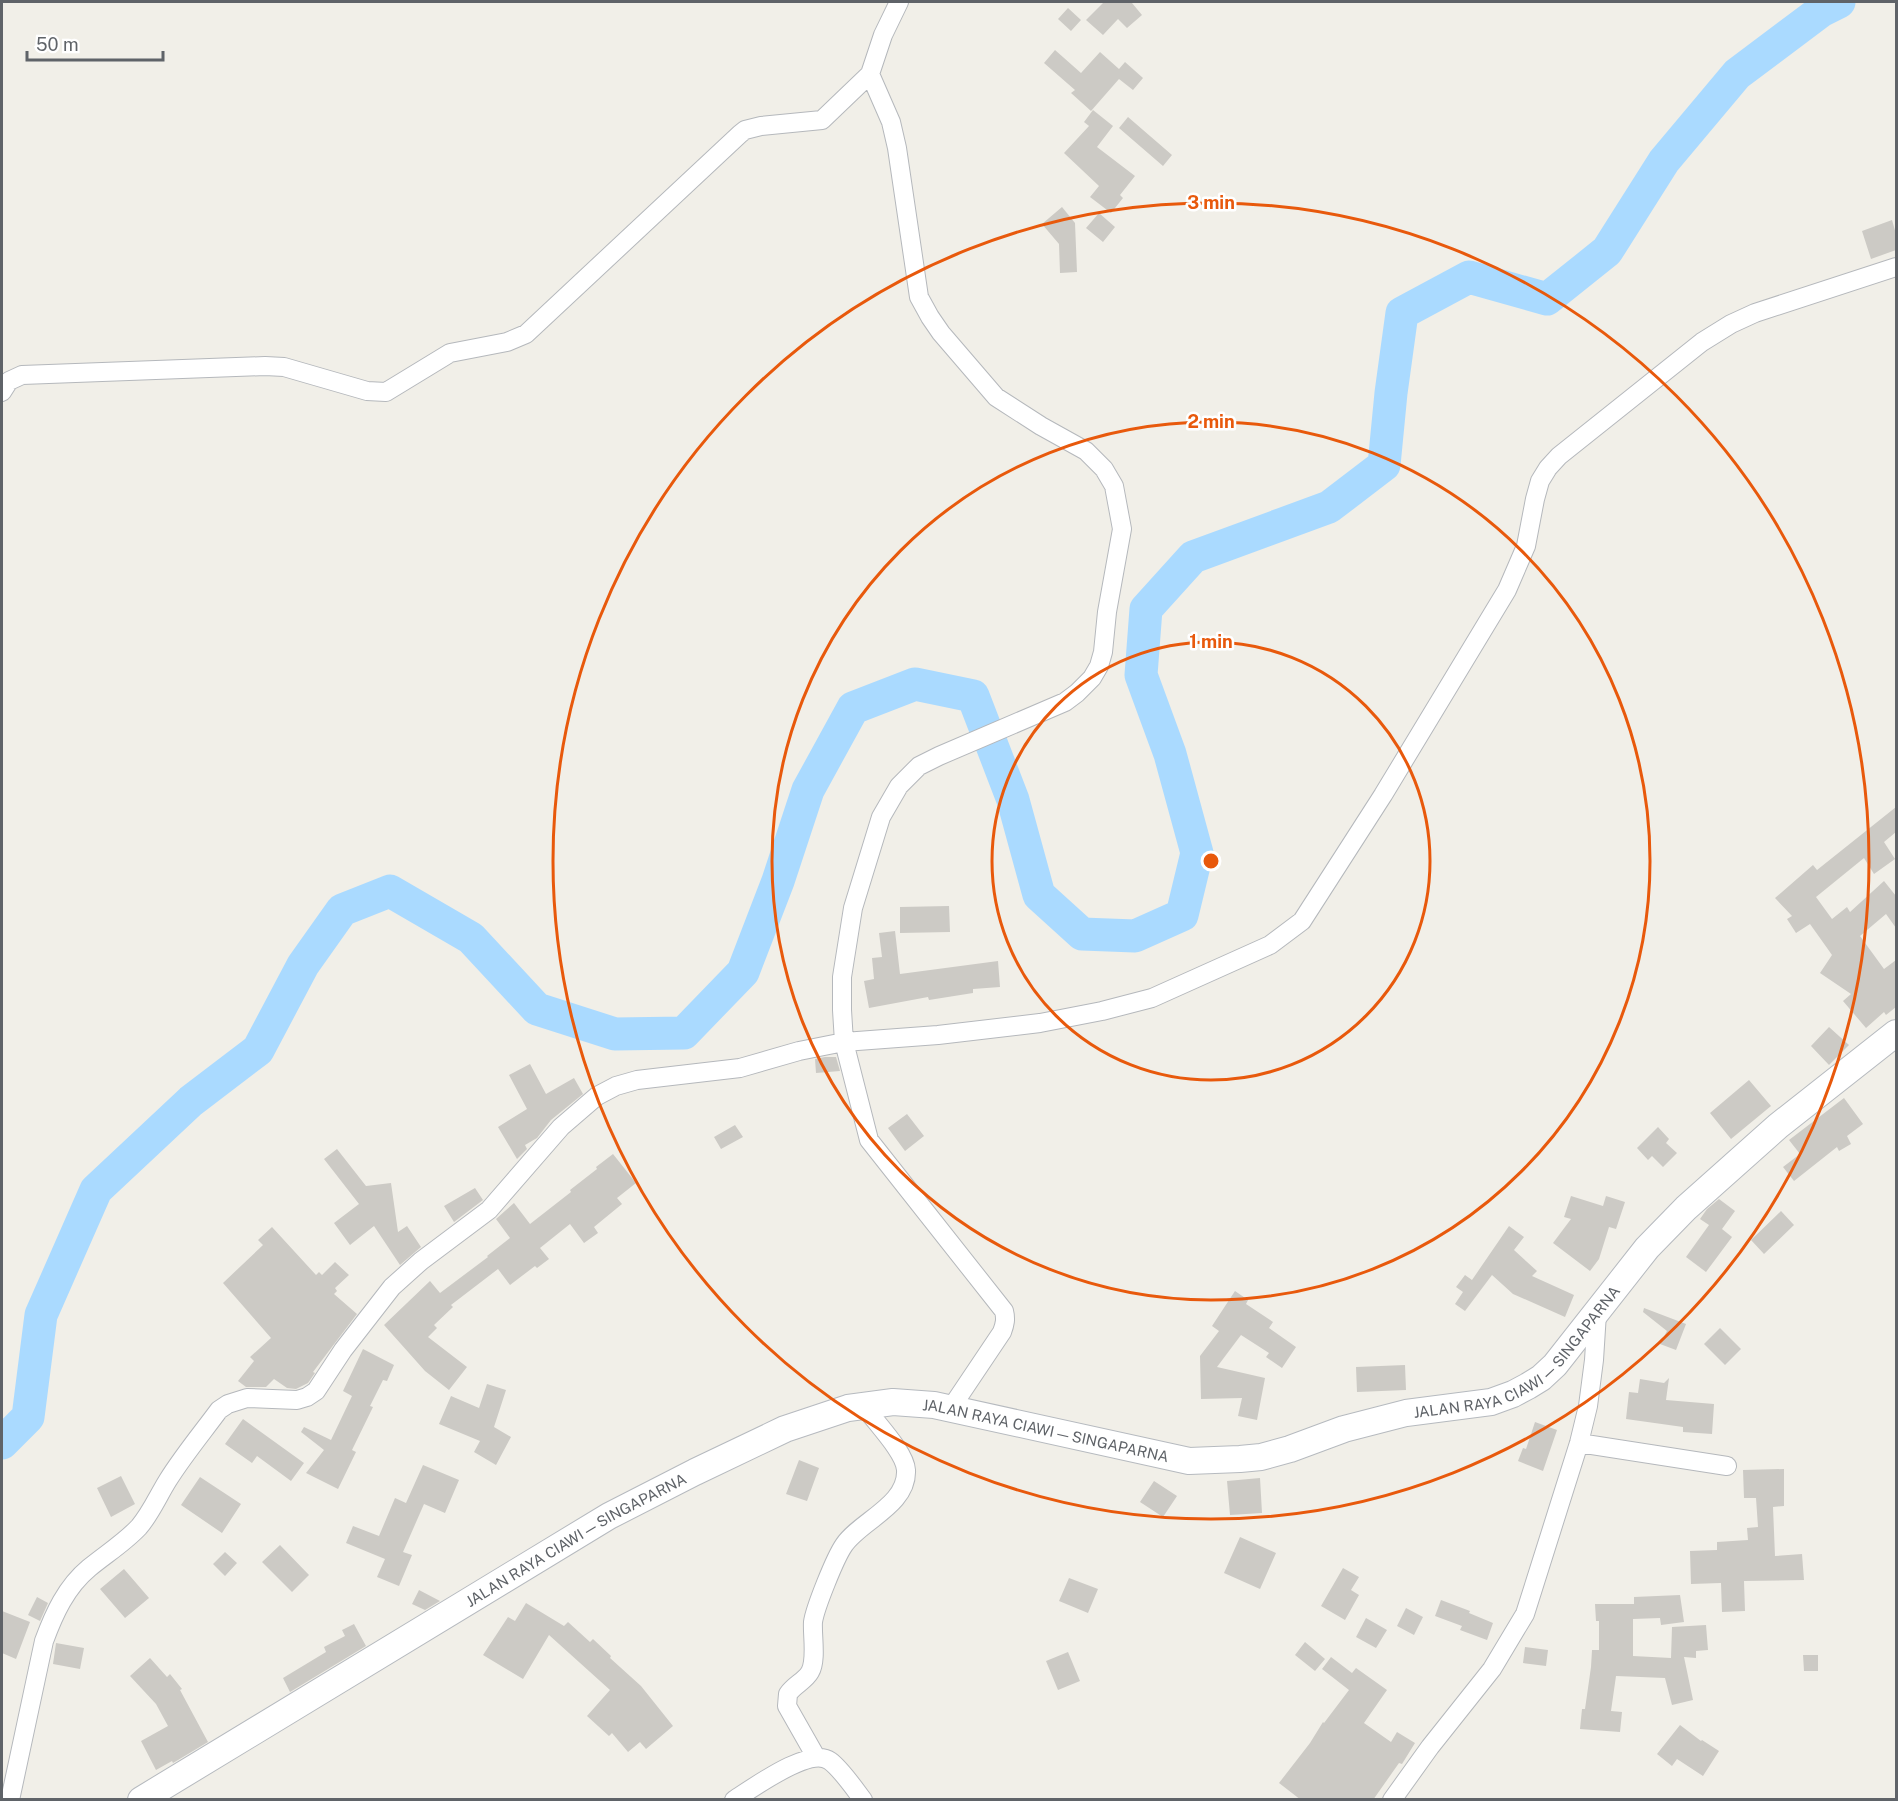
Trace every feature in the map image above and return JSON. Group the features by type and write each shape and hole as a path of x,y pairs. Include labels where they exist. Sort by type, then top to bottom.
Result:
{"main road":[{"name":"JALAN RAYA CIAWI — SINGAPARNA","path":"141,1800 609,1516 786,1429 848,1408 893,1402 951,1408 1189,1461 1261,1457 1344,1429 1406,1413 1491,1402 1513,1394 1541,1378 1555,1365 1647,1248 1686,1209 1778,1126 1896,1033"}],"street":[{"path":"2,392 9,381 22,375 265,366 284,367 367,392 386,392 450,353 507,342 526,334 745,130 761,126 822,120 870,74 883,35 899,2"},
{"path":"870,74 891,122 897,148 919,297 930,317 940,333 996,397 1086,451 1104,469 1114,486 1122,529 1107,612 1103,652 1092,678 1065,702 919,766 899,786 881,817 853,908 842,977 844,1042 870,1140 1004,1311 1006,1318 1002,1332 951,1408"},
{"path":"10,1800 44,1641 52,1617 71,1586 140,1526 155,1506 168,1480 219,1410 228,1404 247,1398 297,1400 316,1391 343,1350 392,1287 421,1261 489,1210 561,1127 597,1096 616,1086 637,1080 740,1068 799,1051 844,1042 938,1035 1040,1023 1102,1011 1152,998 1270,945 1302,921 1395,775 1507,590 1526,546 1540,481 1559,456 1702,342 1731,324 1755,313 1896,267"},
{"path":"1392,1800 1430,1747 1492,1669 1525,1614 1579,1443 1588,1406 1597,1313"},
{"path":"816,1757 787,1706 788,1694 812,1668 815,1613 842,1548 849,1538 893,1500 903,1484 906,1472 901,1454 864,1406"},
{"path":"1579,1443 1727,1466"},
{"path":"734,1800 797,1762 816,1757 830,1761 863,1800"}],"building":[{"path":"1104,2 1134,2 1132,3 1142,15 1127,28 1118,19 1103,35 1086,20"},
{"path":"1068,8 1081,20 1071,31 1058,19"},
{"path":"1055,50 1081,73 1100,52 1119,69 1125,62 1143,78 1133,90 1119,79 1091,111 1071,93 1075,90 1044,63"},
{"path":"1093,110 1113,126 1097,147 1135,176 1120,195 1123,198 1111,213 1090,197 1099,186 1064,153 1089,126 1084,122"},
{"path":"1128,117 1172,155 1163,166 1119,128"},
{"path":"1062,207 1075,223 1077,272 1060,273 1059,244 1042,224"},
{"path":"1099,213 1115,227 1103,242 1086,228"},
{"path":"1892,220 1896,234 1896,250 1871,259 1862,231"},
{"path":"1896,807 1896,832 1884,842 1895,859 1874,874 1864,858 1816,897 1832,919 1847,907 1850,912 1884,881 1896,896 1896,928 1886,914 1860,936 1884,969 1896,960 1896,1007 1886,1015 1884,1012 1866,1028 1843,1001 1851,994 1820,973 1832,955 1810,924 1796,933 1787,919 1792,916 1775,898 1813,865 1817,870"},
{"path":"949,906 950,932 900,933 900,907"},
{"path":"895,931 900,974 998,961 1000,987 973,989 973,993 929,1000 928,997 869,1008 864,981 874,979 872,958 882,957 879,933"},
{"path":"1829,1027 1849,1045 1829,1065 1811,1046"},
{"path":"836,1057 840,1071 816,1073 815,1059"},
{"path":"530,1064 546,1094 574,1078 583,1094 551,1120 537,1138 525,1145 527,1149 517,1159 498,1127 527,1109 509,1075"},
{"path":"1749,1080 1771,1106 1731,1139 1710,1113"},
{"path":"1844,1098 1863,1124 1847,1136 1851,1144 1839,1151 1837,1147 1794,1181 1783,1167 1800,1154 1789,1140"},
{"path":"907,1114 924,1136 905,1151 888,1128"},
{"path":"735,1125 743,1137 721,1149 714,1137"},
{"path":"1658,1127 1669,1139 1666,1143 1677,1153 1663,1167 1652,1156 1648,1160 1637,1148"},
{"path":"337,1149 366,1186 391,1183 398,1232 407,1226 421,1247 400,1265 374,1226 350,1245 334,1223 359,1204 324,1159"},
{"path":"613,1154 636,1183 617,1198 622,1204 594,1227 598,1233 584,1243 570,1224 540,1248 549,1259 537,1268 535,1266 510,1285 498,1269 451,1305 453,1307 434,1325 437,1328 428,1337 467,1367 449,1390 425,1371 384,1325 430,1281 440,1293 510,1238 496,1219 514,1203 530,1224 571,1192 570,1190"},
{"path":"475,1188 483,1200 454,1222 444,1206"},
{"path":"1571,1196 1603,1206 1606,1196 1625,1202 1616,1229 1609,1227 1599,1259 1590,1271 1553,1243 1571,1219 1564,1217"},
{"path":"1719,1199 1735,1211 1722,1229 1732,1237 1706,1272 1686,1257 1709,1225 1700,1219 1707,1209"},
{"path":"1781,1211 1794,1225 1764,1254 1751,1240"},
{"path":"1509,1226 1524,1237 1514,1250 1537,1271 1532,1276 1574,1295 1565,1317 1513,1294 1492,1275 1465,1311 1455,1304 1463,1292 1456,1287 1465,1275 1472,1280"},
{"path":"272,1227 316,1275 319,1272 322,1275 335,1262 349,1275 335,1288 337,1291 334,1294 357,1314 313,1372 315,1373 308,1383 296,1389 287,1388 274,1379 266,1387 246,1387 238,1381 254,1361 250,1357 271,1338 223,1283 263,1245 258,1240"},
{"path":"1235,1291 1248,1300 1246,1304 1273,1322 1269,1328 1296,1347 1282,1368 1266,1357 1269,1353 1241,1335 1217,1367 1265,1378 1257,1420 1238,1416 1242,1398 1201,1399 1200,1356 1219,1331 1212,1326"},
{"path":"1644,1308 1686,1324 1676,1350 1660,1344 1667,1331 1643,1312"},
{"path":"1720,1328 1741,1349 1725,1365 1704,1344"},
{"path":"363,1349 394,1365 387,1381 383,1380 370,1406 373,1407 352,1450 356,1452 338,1489 306,1473 324,1450 301,1432 304,1427 331,1440 352,1396 343,1391"},
{"path":"1405,1365 1406,1390 1357,1392 1356,1367"},
{"path":"1669,1378 1666,1400 1714,1404 1712,1434 1683,1432 1683,1427 1626,1419 1629,1392 1638,1393 1640,1379 1664,1383"},
{"path":"487,1384 506,1390 494,1427 511,1437 496,1465 474,1452 480,1441 439,1424 451,1396 479,1408"},
{"path":"243,1419 304,1463 291,1481 257,1456 252,1463 225,1444"},
{"path":"1535,1422 1557,1430 1543,1471 1518,1461 1523,1448 1526,1449"},
{"path":"799,1460 819,1468 807,1501 786,1494"},
{"path":"423,1465 459,1480 445,1513 424,1504 403,1552 412,1555 399,1586 377,1577 385,1559 346,1543 353,1526 379,1536 395,1498 406,1503"},
{"path":"1784,1469 1784,1506 1773,1507 1775,1556 1802,1554 1804,1580 1744,1581 1745,1611 1722,1612 1721,1583 1691,1584 1690,1551 1717,1550 1717,1542 1748,1540 1747,1528 1758,1527 1756,1498 1744,1498 1743,1470"},
{"path":"121,1476 135,1504 111,1517 97,1488"},
{"path":"200,1477 241,1504 222,1533 181,1505"},
{"path":"1260,1478 1262,1513 1230,1515 1227,1481"},
{"path":"1154,1481 1177,1496 1163,1517 1140,1502"},
{"path":"1240,1537 1276,1553 1260,1589 1224,1573"},
{"path":"280,1545 309,1575 292,1592 262,1562"},
{"path":"225,1552 237,1563 225,1576 213,1564"},
{"path":"1343,1568 1359,1577 1351,1590 1359,1595 1345,1620 1321,1606"},
{"path":"124,1569 149,1598 125,1618 100,1589"},
{"path":"1069,1578 1098,1589 1088,1613 1059,1601"},
{"path":"419,1590 440,1601 425,1610 412,1604"},
{"path":"1680,1595 1684,1622 1661,1625 1660,1618 1633,1619 1633,1656 1671,1658 1672,1627 1706,1625 1708,1650 1696,1651 1696,1658 1684,1657 1693,1700 1672,1705 1665,1678 1616,1676 1611,1711 1622,1712 1620,1732 1580,1729 1582,1709 1585,1709 1592,1650 1599,1650 1599,1621 1596,1621 1595,1604 1634,1604 1634,1597"},
{"path":"37,1597 48,1603 40,1621 28,1615"},
{"path":"1441,1600 1493,1623 1487,1640 1460,1630 1462,1626 1435,1616"},
{"path":"526,1603 564,1626 568,1622 590,1642 593,1639 641,1686 673,1726 646,1749 640,1742 628,1752 612,1733 609,1736 587,1716 610,1690 549,1635 523,1679 483,1655 508,1617 515,1621"},
{"path":"1406,1608 1423,1617 1414,1635 1397,1626"},
{"path":"2,1611 30,1622 16,1659 2,1653"},
{"path":"1366,1618 1387,1630 1376,1648 1356,1637"},
{"path":"354,1624 366,1646 290,1692 283,1678 326,1652 324,1647 345,1636 342,1630"},
{"path":"1305,1642 1325,1659 1315,1671 1295,1655"},
{"path":"56,1643 84,1648 80,1669 53,1664"},
{"path":"1525,1647 1548,1650 1546,1666 1523,1663"},
{"path":"1068,1652 1080,1681 1058,1690 1046,1661"},
{"path":"1803,1655 1818,1655 1818,1671 1804,1671"},
{"path":"1331,1657 1352,1673 1356,1668 1387,1690 1364,1723 1391,1742 1397,1732 1415,1743 1402,1764 1399,1763 1373,1800 1301,1800 1279,1783 1349,1690 1322,1669"},
{"path":"150,1658 167,1677 170,1674 182,1689 180,1690 208,1742 173,1763 172,1761 156,1770 141,1741 168,1726 156,1704 130,1676"},
{"path":"1680,1725 1719,1751 1703,1776 1677,1759 1672,1766 1657,1754"}],"waterway":[{"path":"2,1443 28,1417 41,1315 96,1190 191,1101 258,1050 303,965 342,910 390,891 471,938 537,1009 615,1034 684,1033 743,972 778,881 808,790 853,708 915,684 973,696 1013,800 1039,895 1082,934 1135,936 1182,915 1197,853 1170,754 1141,675 1146,609 1193,557 1329,507 1384,465 1402,313 1469,277 1547,299 1607,251 1664,161 1737,74 1821,11 1839,2"}]}
